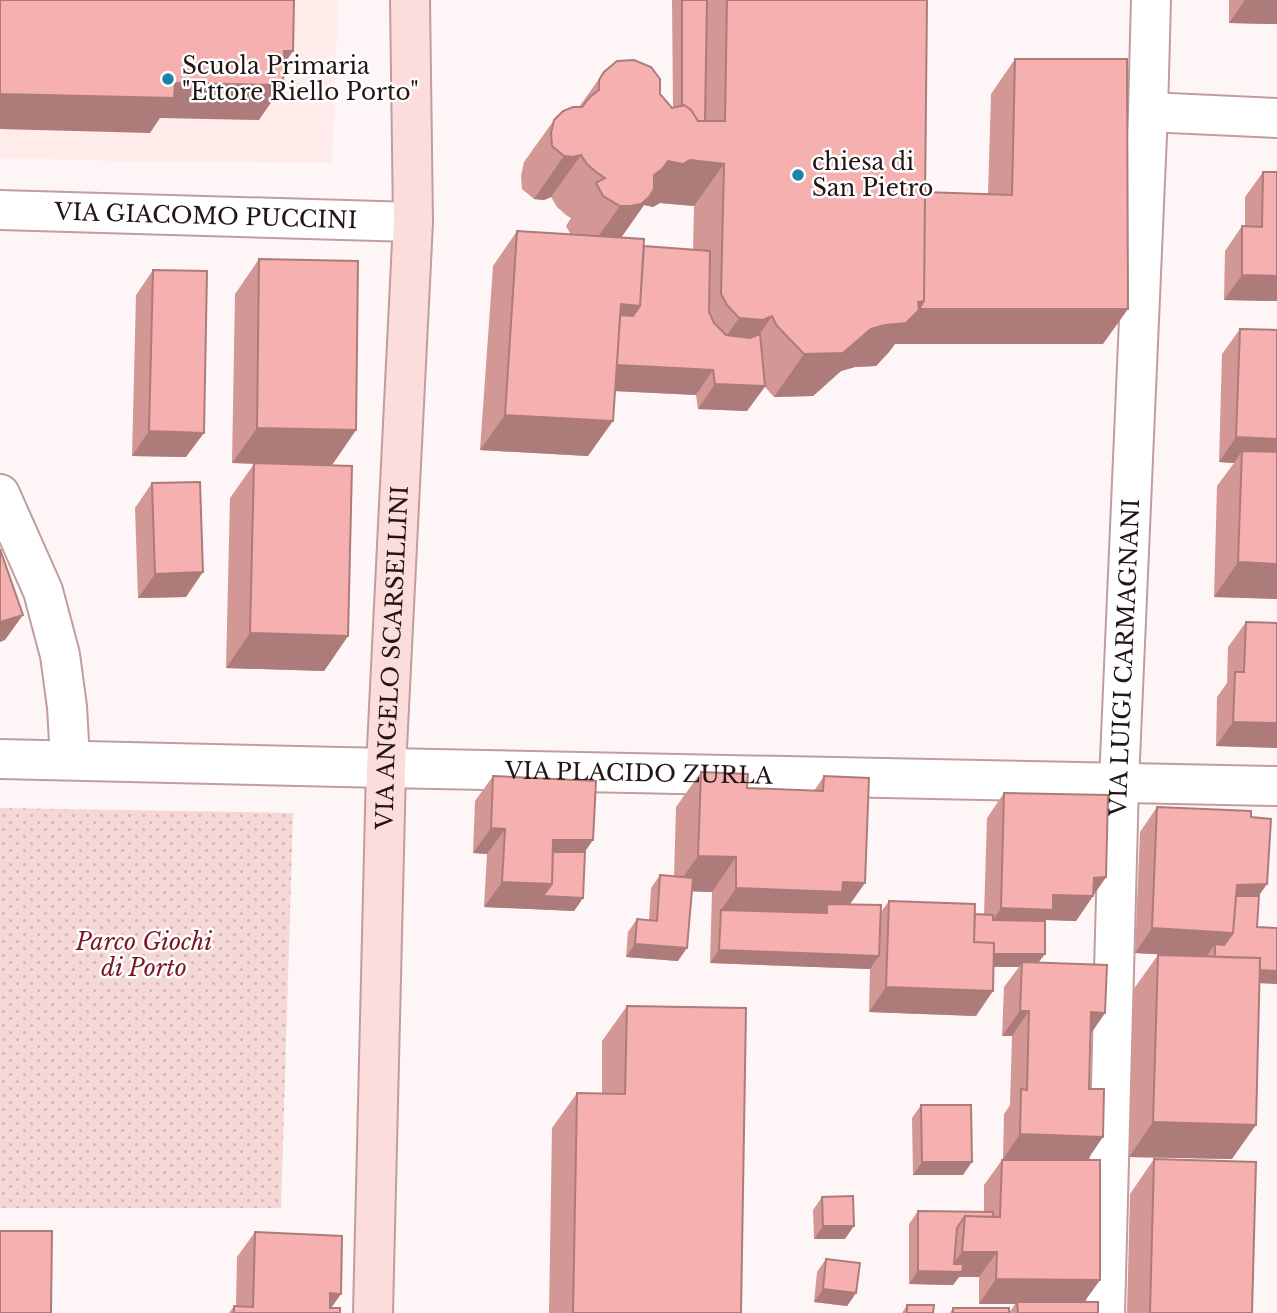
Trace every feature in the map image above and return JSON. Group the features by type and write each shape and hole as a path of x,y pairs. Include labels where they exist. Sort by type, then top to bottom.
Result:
{"street":[{"name":"VIA ANGELO SCARSELLINI","path":"373,1313 386,768 413,222 410,0"},
{"name":"VIA LUIGI CARMAGNANI","path":"1105,1313 1119,782 1152,0"},
{"path":"1148,112 1277,118"},
{"name":"VIA GIACOMO PUCCINI","path":"0,210 413,222"},
{"path":"0,494 43,591 60,655 67,707 69,761"},
{"name":"VIA PLACIDO ZURLA","path":"0,759 1277,786"}],"shaded area":[{"name":"Scuola Primaria \"Ettore Riello Porto\"","path":"0,0 338,0 332,163 0,158"}],"green space":[{"name":"Parco Giochi di Porto","path":"0,808 293,813 281,1208 0,1208"}],"building":[{"path":"0,0 294,0 293,51 284,51 283,85 175,83 174,98 0,94"},
{"path":"682,0 707,0 705,121 698,121 691,110 682,106"},
{"path":"727,0 927,0 924,301 918,302 919,310 906,323 871,329 843,353 804,354 777,326 772,316 763,320 739,318 727,305 721,294 724,164 690,160 683,164 668,161 654,175 654,189 649,197 641,204 620,206 603,196 596,183 605,178 587,164 581,155 564,156 552,146 554,120 563,111 582,107 599,90 599,80 604,72 617,61 634,60 651,67 660,79 660,94 672,108 684,105 698,121 725,121"},
{"path":"1015,59 1127,59 1128,309 919,309 924,301 925,192 1012,195"},
{"path":"1263,172 1277,172 1277,276 1242,275 1242,226 1262,227"},
{"path":"517,231 644,239 640,306 621,304 613,421 505,415"},
{"path":"644,246 710,251 709,312 714,323 726,335 750,338 760,334 765,386 715,384 713,370 617,365 620,315 633,316 640,306"},
{"path":"259,259 358,261 356,430 257,428"},
{"path":"153,270 207,271 204,433 149,431"},
{"path":"1240,329 1277,330 1277,439 1236,437"},
{"path":"1242,451 1277,452 1277,564 1238,562"},
{"path":"254,463 352,466 348,636 250,633"},
{"path":"200,482 203,572 155,574 152,483"},
{"path":"0,549 23,615 0,622"},
{"path":"1246,622 1277,623 1277,723 1233,722 1235,672 1244,672"},
{"path":"701,772 748,774 747,788 823,791 824,776 869,778 865,883 843,882 842,892 736,888 736,857 698,856"},
{"path":"493,776 596,781 593,840 553,840 552,884 502,882 505,829 491,828"},
{"path":"1004,793 1108,795 1106,877 1094,878 1093,896 1053,895 1053,910 1001,908"},
{"path":"1157,807 1251,811 1251,817 1271,819 1267,884 1237,885 1233,933 1152,928"},
{"path":"553,852 585,852 583,898 543,896 552,884"},
{"path":"660,875 693,878 687,948 635,944 637,919 657,921"},
{"path":"1236,896 1259,896 1257,927 1277,928 1277,971 1260,970 1260,958 1215,957 1215,944 1224,945 1233,933"},
{"path":"889,901 975,904 974,942 994,943 993,991 886,987"},
{"path":"827,904 881,905 879,956 719,950 721,910 827,913"},
{"path":"975,914 993,915 993,920 1045,921 1045,954 994,954 994,943 974,942"},
{"path":"1158,955 1260,958 1256,1125 1153,1122"},
{"path":"1022,962 1107,965 1105,1013 1091,1012 1089,1089 1104,1089 1103,1137 1020,1134 1021,1089 1027,1090 1029,1011 1020,1011"},
{"path":"627,1006 746,1008 741,1313 573,1313 577,1093 625,1094"},
{"path":"921,1105 971,1105 972,1162 922,1162"},
{"path":"1154,1159 1256,1162 1252,1313 1150,1313"},
{"path":"1002,1160 1100,1160 1100,1280 996,1279 997,1252 962,1252 965,1216 1000,1217"},
{"path":"853,1196 854,1226 823,1226 822,1197"},
{"path":"918,1211 993,1212 993,1217 965,1216 957,1228 954,1264 963,1264 962,1272 918,1271"},
{"path":"0,1231 52,1231 51,1313 0,1313"},
{"path":"255,1232 342,1236 341,1294 330,1293 330,1308 340,1308 340,1313 234,1313 234,1306 253,1307"},
{"path":"826,1259 860,1263 856,1293 823,1289"},
{"path":"1017,1302 1098,1302 1098,1313 1018,1313"},
{"path":"907,1305 934,1305 933,1313 907,1313"},
{"path":"953,1308 1009,1308 1009,1313 953,1313"}],"place":[{"name":"Scuola Primaria \"Ettore Riello Porto\"","path":"168,79"},
{"name":"chiesa di San Pietro","path":"798,175"}]}
